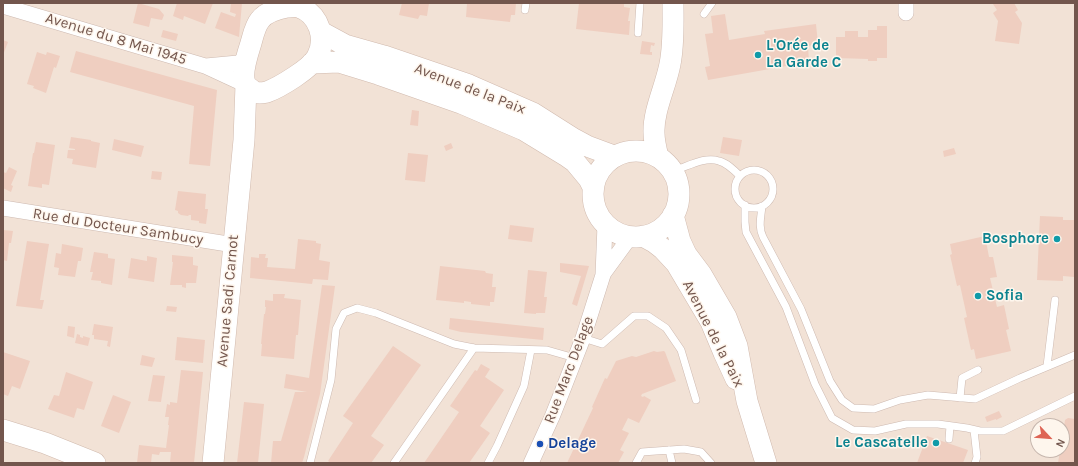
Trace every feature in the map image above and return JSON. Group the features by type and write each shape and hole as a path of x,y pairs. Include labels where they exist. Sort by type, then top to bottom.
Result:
{"main road":[{"path":"658,157 654,131 656,113 670,65 674,3"},
{"path":"293,5 313,16 318,24 321,32 321,47 316,59 297,75 276,88 262,93 255,92 246,85 244,78 246,59 254,33 258,12 272,11 293,5"},
{"name":"Avenue de la Paix","path":"321,32 345,45 384,56 469,85 533,113 587,146 621,153"},
{"name":"Avenue de la Paix","path":"312,63 338,62 378,74 461,103 524,130 575,162 589,179 593,187"},
{"name":"Avenue Sadi Carnot","path":"213,463 244,140 246,85"},
{"name":"Avenue Sadi Carnot","path":"244,140 254,117 269,91"},
{"path":"621,153 638,150 649,152 666,163 673,172 677,182 679,194 677,205 673,214 661,229 652,234 637,237 621,235 605,225 597,214 593,201 593,187 597,174 604,164 621,153 645,130 656,113"},
{"name":"Avenue de la Paix","path":"673,214 680,241 686,254 701,274 726,317 737,346 747,400 766,463"},
{"name":"Avenue de la Paix","path":"637,237 654,242 676,263 711,322 747,400"},
{"path":"3,430 46,443 82,461"}],"street":[{"name":"Avenue du 8 Mai 1945","path":"3,6 205,66 246,85"},
{"name":"Avenue du 8 Mai 1945","path":"205,66 238,63 246,59"},
{"name":"Rue du Docteur Sambucy","path":"3,208 234,245"},
{"name":"Rue Marc Delage","path":"530,463 552,418 575,358 603,275 605,225"},
{"name":"Rue Marc Delage","path":"603,275 637,237"}],"lane":[{"path":"638,33 640,3"},
{"path":"704,14 712,3"},
{"path":"673,172 710,159 720,161 740,176"},
{"path":"757,170 767,176 773,186 770,199 766,204 754,208 748,207 738,199 735,187 740,176 745,172 757,170"},
{"path":"745,205 746,232 786,307 815,384 832,418 853,430 875,431 906,424 938,424 980,431 1003,431 1075,396"},
{"path":"762,206 760,231 801,309 830,381 842,400 853,408 874,409 900,400 928,395 975,399 1075,354"},
{"path":"1047,366 1055,300"},
{"path":"310,463 331,380 336,329 344,313 357,308 376,313 454,344 474,348 547,350 575,358"},
{"path":"582,338 602,344 634,316 648,316 666,328 681,350 696,400"},
{"path":"394,463 474,348"},
{"path":"488,463 498,446 524,386 531,350"},
{"path":"960,398 962,378 978,370"},
{"path":"949,438 950,426"},
{"path":"974,430 977,457 975,463"},
{"path":"636,463 642,452 684,449 701,452 711,463"},
{"path":"669,450 672,463"}],"shaded area":[{"path":"3,3 1075,3 1075,463 3,463"}],"building":[{"path":"138,3 159,9 164,15 162,20 151,18 149,27 133,23"},
{"path":"177,3 213,3 205,24 184,16 183,20 173,16"},
{"path":"231,3 242,3 239,37 215,28 221,12 235,17 236,14 230,12"},
{"path":"402,3 429,3 427,16 420,15 418,19 399,15"},
{"path":"467,3 516,3 515,15 511,15 510,22 466,17"},
{"path":"579,3 624,3 624,7 630,8 628,21 630,21 629,35 576,29"},
{"path":"1014,3 1018,10 1015,12 1022,23 1019,44 995,41 998,21 993,13 997,10 993,4"},
{"name":"L'Orée de La Garde C","path":"725,14 729,40 765,34 764,31 816,24 818,44 808,46 809,62 708,80 705,67 710,66 705,34 713,33 711,16"},
{"path":"877,26 887,26 887,58 877,58 877,61 868,61 868,59 836,58 836,37 845,37 845,31 858,31 858,37 868,37 868,30 877,30"},
{"path":"163,30 178,34 176,41 161,37"},
{"path":"3,40 8,42 3,55"},
{"path":"642,41 655,43 654,46 651,45 650,52 652,52 652,55 640,54"},
{"path":"76,51 217,90 210,166 189,164 194,106 70,72"},
{"path":"37,52 46,55 47,52 60,56 56,68 54,67 46,93 27,84"},
{"path":"412,110 419,111 418,126 410,125"},
{"path":"71,137 100,143 96,168 72,164 73,159 67,158 68,150 75,150 69,148"},
{"path":"723,137 742,140 739,156 720,153"},
{"path":"114,139 144,146 141,157 112,150"},
{"path":"36,142 55,145 49,185 42,184 42,188 28,186"},
{"path":"451,143 453,148 446,151 444,146"},
{"path":"954,148 956,154 944,157 943,151"},
{"path":"408,153 428,155 425,182 405,180"},
{"path":"9,167 17,171 11,185 13,186 11,192 3,188 3,172 6,173"},
{"path":"152,171 162,172 161,180 151,179"},
{"path":"178,191 206,194 205,209 208,209 206,224 191,220 191,215 181,215 175,210"},
{"name":"Bosphore","path":"1040,216 1063,217 1063,220 1075,220 1074,277 1063,276 1063,281 1037,280"},
{"path":"510,225 534,228 532,242 508,239"},
{"path":"3,230 13,231 11,243 9,243 7,261 3,260"},
{"name":"Sofia","path":"985,236 989,257 993,257 997,277 990,278 997,307 1004,305 1009,329 1006,330 1011,351 976,359 974,349 971,350 964,318 967,317 960,285 957,286 950,255 952,254 950,244"},
{"path":"298,239 316,241 316,243 321,244 319,260 330,262 328,280 313,279 312,284 250,278 251,257 259,258 259,254 266,254 265,258 268,258 267,267 295,269"},
{"path":"27,241 49,244 40,300 44,300 42,309 16,306"},
{"path":"62,244 83,248 81,261 78,261 75,277 58,275 59,268 54,267 56,253 61,254"},
{"path":"94,252 108,254 108,258 115,259 112,285 101,283 101,281 91,280 93,272 90,272"},
{"path":"172,255 193,257 193,265 198,266 196,283 186,283 186,288 182,287 182,285 170,285 173,262"},
{"path":"147,256 157,258 154,282 128,278 131,258 147,261"},
{"path":"560,263 589,266 577,306 572,304 581,276 560,272"},
{"path":"440,266 485,271 486,273 493,274 492,287 496,287 494,302 490,302 490,306 471,304 471,302 464,301 464,303 436,300"},
{"path":"528,270 547,272 544,297 547,297 545,313 524,313"},
{"path":"322,285 335,286 320,394 304,457 302,463 271,463 273,441 281,441 295,392 307,392 284,388 286,374 309,378"},
{"path":"273,294 285,294 284,298 301,300 294,359 261,356 264,314 266,307 265,300 273,301"},
{"path":"167,306 177,307 176,312 166,311"},
{"path":"450,318 544,328 543,340 461,332 449,329"},
{"path":"94,324 113,327 110,347 107,346 108,341 94,339 94,335 92,335"},
{"path":"68,326 75,327 74,338 67,336"},
{"path":"77,334 83,338 83,336 90,338 88,346 75,343"},
{"path":"177,337 205,340 203,363 175,360"},
{"path":"393,346 421,365 371,436 384,445 371,463 331,463 328,461 353,423 343,416"},
{"path":"654,351 665,352 676,381 642,394 641,396 651,400 639,423 628,418 622,430 629,433 620,450 624,452 618,463 567,463 593,408 592,407 605,378 607,379 616,361 632,356 636,357"},
{"path":"3,352 30,361 20,389 12,386 8,396 3,394"},
{"path":"142,355 155,358 152,367 140,365"},
{"path":"481,364 490,369 485,377 504,390 480,426 490,433 469,463 424,463 459,412 450,406 475,370 477,371"},
{"path":"181,370 203,372 194,463 170,463 171,452 160,452 159,455 152,454 151,463 137,463 139,445 166,448 169,425 169,417 165,417 167,404 170,405 170,402 177,403"},
{"path":"66,372 93,382 84,410 77,408 74,418 48,409 54,395 59,396"},
{"path":"153,375 165,376 161,402 148,401"},
{"path":"113,395 131,402 119,433 101,426"},
{"path":"244,402 264,404 258,463 237,463"},
{"path":"999,411 1002,417 987,422 985,417"},
{"path":"1070,418 1075,419 1075,463 1058,463 1059,458 1070,458"},
{"name":"Le Cascatelle","path":"927,436 968,450 963,463 917,463"}],"place":[{"name":"L'Orée de La Garde C","path":"758,55"},
{"name":"Bosphore","path":"1057,239"},
{"name":"Sofia","path":"978,296"},
{"name":"Le Cascatelle","path":"936,443"},
{"name":"Delage","path":"540,444"}]}
